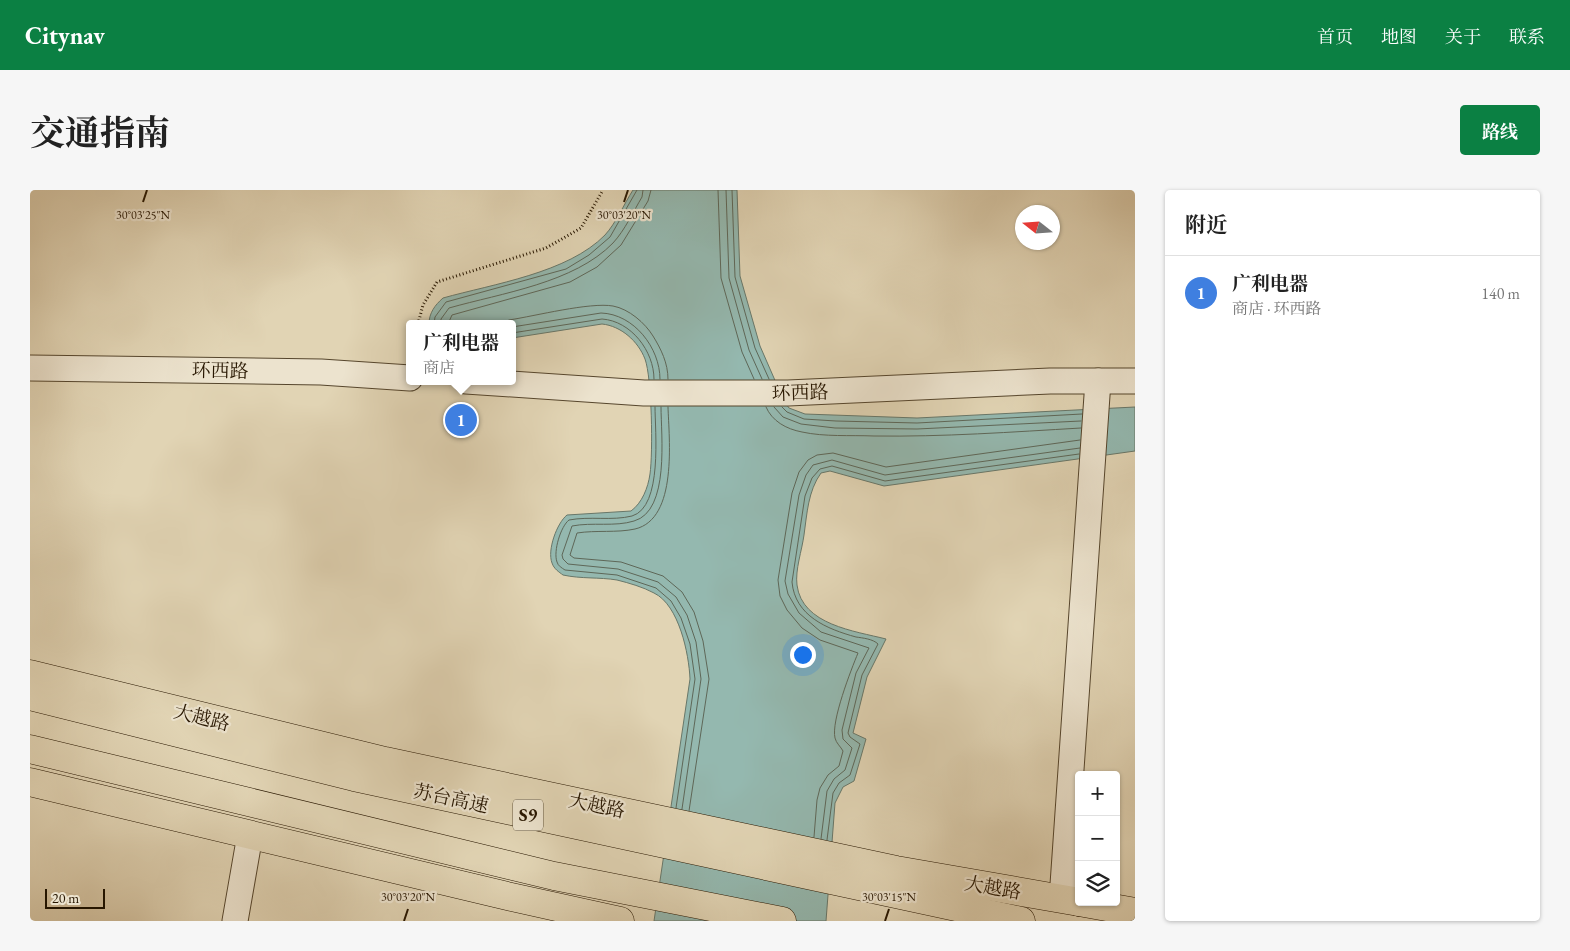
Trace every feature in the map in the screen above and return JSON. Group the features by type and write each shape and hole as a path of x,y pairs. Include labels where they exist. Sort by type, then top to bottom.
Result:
{"main road":[{"name":"大越路","path":"30,674 386,761 896,870 1135,912"},
{"name":"苏台高速","path":"30,696 354,777 1021,921"},
{"path":"30,749 554,876 782,921"},
{"path":"30,782 616,920"}],"street":[{"name":"环西路","path":"30,368 321,372 406,378"},
{"path":"1073,901 1098,381"},
{"name":"环西路","path":"516,384 644,393 788,393 1135,381"},
{"path":"235,921 250,835"}],"path":[{"path":"419,320 423,304 437,282 546,248 581,228 603,190"}],"water":[{"path":"633,190 737,190 740,276 760,346 784,401 789,408 805,414 917,418 1135,407 1135,451 884,486 830,471 821,473 813,487 809,503 798,567 797,585 801,598 819,618 846,629 886,639 867,677 853,733 866,739 854,781 843,787 835,803 826,921 654,921 690,679 685,644 670,608 663,599 654,593 617,580 563,575 554,567 551,558 554,537 567,515 631,511 638,504 646,490 651,464 652,433 649,382 642,352 622,331 609,325 602,324 516,337 516,320 430,320 437,303 443,298 529,276 571,259 605,235"}],"place":[{"name":"广利电器","path":"461,420"}]}
